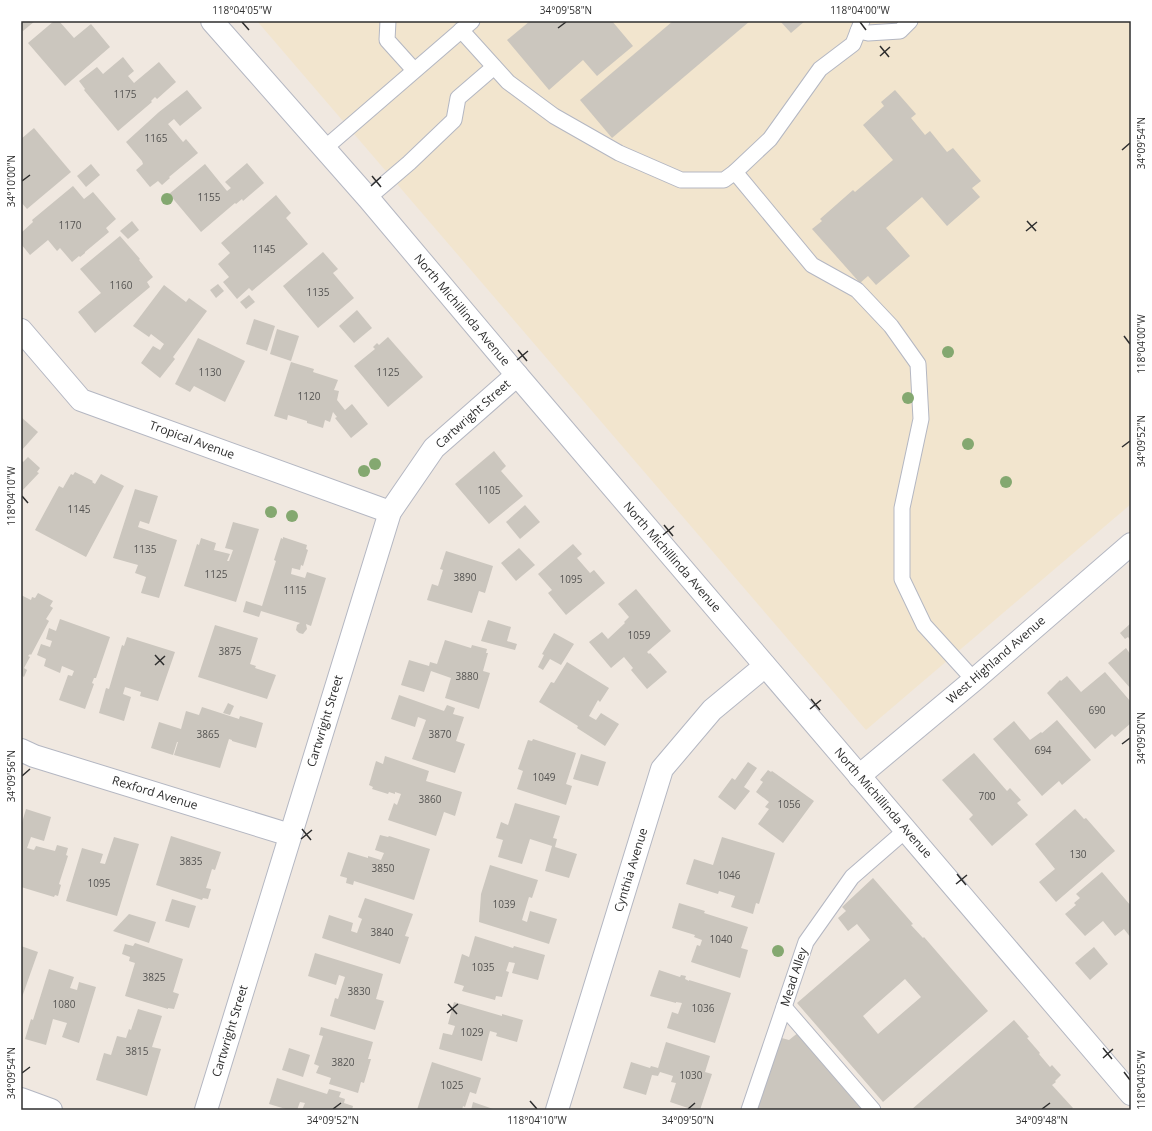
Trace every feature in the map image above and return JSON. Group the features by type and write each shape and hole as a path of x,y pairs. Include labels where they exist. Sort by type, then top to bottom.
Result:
{"street":[{"name":"North Michillinda Avenue","path":"212,21 368,198 516,375 1131,1094"},
{"name":"Tropical Avenue","path":"21,330 81,400 390,512"},
{"name":"Cartwright Street","path":"206,1110 390,512 434,448 516,375"},
{"name":"West Highland Avenue","path":"859,776 974,680 1131,544"},
{"name":"Cynthia Avenue","path":"557,1110 662,769 712,710 765,666"},
{"name":"Rexford Avenue","path":"21,750 34,756 290,835"},
{"path":"21,1099 51,1110"}],"lane":[{"path":"388,21 387,40 414,70"},
{"path":"325,148 466,26 494,67 508,82 554,116 619,153 681,180 724,180 735,172 770,139 820,69 853,44 860,26 868,33 900,31 910,21"},
{"path":"368,198 409,163 454,120 458,98 494,67"},
{"path":"735,172 812,264 857,290 891,326 918,364 921,419 902,508 902,579 924,625 974,680"},
{"name":"Mead Alley","path":"749,1110 806,942 852,876 906,830"},
{"path":"784,1007 873,1110"}],"shaded area":[{"path":"257,21 1131,21 1131,504 866,730"}],"building":[{"path":"21,21 35,21 23,31 21,29"},
{"path":"54,21 59,21 74,38 91,24 110,47 65,86 28,43"},
{"path":"530,21 612,21 633,46 597,76 583,60 549,90 507,40"},
{"path":"673,21 750,21 612,138 580,100"},
{"path":"780,21 805,21 791,33"},
{"path":"123,57 134,71 128,76 134,83 159,62 176,82 157,99 155,97 151,101 152,102 118,131 84,90 85,89 79,81 97,67 103,74"},
{"path":"187,90 202,108 180,126 174,119 168,124 183,142 186,139 198,153 169,177 170,178 162,185 158,181 150,187 136,170 143,164 142,161 126,142 159,112"},
{"path":"895,90 916,114 911,118 925,135 930,131 947,152 953,148 981,181 972,188 980,197 947,226 922,197 886,228 910,256 876,285 868,276 860,283 812,229 822,221 820,219 853,190 855,192 893,160 863,125 884,106 881,102"},
{"path":"34,128 71,172 27,209 21,202 21,139"},
{"path":"247,163 264,183 243,201 242,199 236,204 235,203 201,232 169,194 205,164 227,191 231,188 225,182"},
{"path":"91,164 100,175 86,187 77,176"},
{"path":"73,186 84,199 93,192 116,219 106,228 109,232 72,262 60,248 57,251 48,240 30,255 21,244 21,233 33,222 32,220"},
{"path":"276,195 291,213 286,218 308,244 252,291 249,288 237,299 223,282 229,277 218,264 230,253 221,243"},
{"path":"132,221 139,230 128,239 120,231"},
{"path":"120,236 153,277 147,282 150,287 95,333 78,312 101,293 80,269"},
{"path":"323,252 338,269 333,273 354,298 318,328 283,286"},
{"path":"218,284 224,291 216,298 210,290"},
{"path":"164,285 186,302 189,298 207,311 173,357 175,359 160,378 141,363 153,346 160,350 164,344 151,334 149,337 133,326"},
{"path":"249,295 255,302 246,309 240,302"},
{"path":"357,310 372,328 354,343 339,326"},
{"path":"254,319 275,326 267,351 246,344"},
{"path":"277,329 299,336 291,361 270,354"},
{"path":"388,337 423,377 388,407 354,366 375,349 373,347 377,343 379,345"},
{"path":"198,338 245,361 225,402 194,386 190,392 175,384"},
{"path":"291,362 314,369 313,372 338,380 334,390 339,391 337,400 345,410 352,404 368,424 351,438 335,418 337,417 333,412 330,422 325,420 323,428 288,415 287,420 274,416"},
{"path":"21,417 38,432 21,451"},
{"path":"494,451 506,466 501,471 523,496 489,524 455,484"},
{"path":"28,457 40,468 37,472 39,473 21,492 21,460 23,462"},
{"path":"75,472 93,481 92,482 95,484 101,474 124,486 86,557 35,530 59,486 63,488 71,474 73,475"},
{"path":"135,489 158,496 149,524 140,521 138,527 177,540 159,598 141,593 146,577 135,573 138,565 113,558"},
{"path":"525,505 540,522 520,539 506,522"},
{"path":"233,522 259,529 236,602 184,586 197,544 199,545 201,538 216,543 214,550 230,554 227,561 229,561 233,550 225,548"},
{"path":"283,537 307,545 306,549 308,550 303,566 301,565 300,570 292,568 291,574 305,578 307,572 326,578 311,626 306,624 307,629 303,634 296,630 297,625 300,623 261,611 259,617 243,612 246,601 262,606 276,561 274,560 281,538 283,539"},
{"path":"573,544 582,554 577,558 590,573 594,570 605,583 566,615 548,593 552,590 538,574"},
{"path":"519,548 535,565 516,581 501,563"},
{"path":"446,551 493,566 485,593 479,591 472,613 427,600 432,584 438,586 443,570 440,569"},
{"path":"636,589 671,631 647,652 649,654 650,653 667,672 647,689 631,670 633,668 624,657 611,668 589,642 602,632 608,639 625,623 624,622 629,617 618,604"},
{"path":"38,593 53,601 50,606 53,608 46,619 49,621 31,655 30,654 28,656 30,657 24,668 27,670 24,677 21,675 21,595 31,600 32,597 35,598"},
{"path":"60,619 110,637 96,678 94,678 92,683 94,684 85,709 59,700 68,675 72,676 74,671 62,666 60,673 44,666 46,659 37,655 41,644 50,647 52,641 46,639 49,628 56,631"},
{"path":"488,620 511,627 507,641 517,644 515,650 481,641"},
{"path":"1131,623 1131,641 1128,637 1125,639 1120,633"},
{"path":"215,625 258,638 250,664 256,666 255,668 276,675 267,699 198,677"},
{"path":"554,633 574,644 561,665 550,659 543,670 538,667 544,655 542,654"},
{"path":"127,637 175,652 158,701 140,696 141,692 125,687 123,694 131,697 124,721 99,713 106,688 109,689 122,645 124,646"},
{"path":"445,640 471,648 472,645 487,649 486,653 488,653 483,671 490,673 479,709 445,698 451,678 431,671 424,692 401,685 409,660 429,666 430,662 437,664"},
{"path":"1126,648 1131,655 1131,689 1108,663"},
{"path":"567,662 609,688 600,702 598,700 589,716 596,720 601,713 619,724 605,746 577,728 578,726 539,702 551,682 554,683"},
{"path":"1105,672 1131,702 1131,719 1129,721 1131,723 1115,737 1112,734 1095,749 1047,693 1060,680 1061,681 1067,676 1081,692"},
{"path":"399,695 444,711 447,705 455,708 453,714 464,717 456,741 465,744 455,773 412,759 426,720 418,717 415,727 391,719"},
{"path":"228,703 234,706 230,715 223,713"},
{"path":"202,707 239,719 240,716 263,723 256,748 229,739 220,768 174,755 178,742 173,755 151,748 159,722 181,729 186,711 199,715"},
{"path":"1057,720 1091,760 1062,785 1059,781 1042,796 993,739 1014,721 1030,740 1041,732 1042,733"},
{"path":"533,739 576,753 566,784 572,786 566,805 517,789 523,771 518,769 528,740 532,741"},
{"path":"974,753 1007,791 1010,788 1021,800 1017,803 1028,815 992,846 969,819 973,815 942,780"},
{"path":"581,754 606,762 598,786 573,779"},
{"path":"385,756 429,771 426,781 462,792 455,816 444,812 436,836 388,820 394,803 397,805 401,794 389,792 388,794 372,789 373,787 369,785 376,761 383,764"},
{"path":"748,762 757,768 744,787 750,791 735,810 718,797 732,778 735,780"},
{"path":"768,770 771,772 772,771 814,801 783,843 758,824 769,809 765,807 769,802 756,792 763,782 760,780"},
{"path":"515,803 560,816 553,838 557,839 555,847 577,854 569,878 545,871 552,846 530,839 522,864 498,857 503,840 496,838 501,822 508,825"},
{"path":"26,809 51,817 44,841 31,837 27,848 34,850 36,846 55,851 57,845 68,848 66,855 68,856 59,884 61,885 58,896 55,895 54,897 21,887 21,826"},
{"path":"1075,809 1084,819 1086,818 1115,851 1056,902 1039,882 1055,869 1035,844"},
{"path":"380,835 389,836 430,849 414,900 354,881 353,885 346,883 347,878 340,876 348,852 381,860 384,853 375,850"},
{"path":"171,836 221,852 215,870 212,869 206,888 211,889 208,899 203,898 202,900 156,885"},
{"path":"114,837 139,844 117,916 66,901 82,848 103,854 100,863 105,864"},
{"path":"722,837 775,853 759,904 756,903 753,914 731,907 735,896 719,891 718,894 686,884 694,859 713,865"},
{"path":"490,865 538,880 532,898 529,897 522,920 527,922 530,911 557,919 549,944 479,922 481,894"},
{"path":"1102,872 1131,906 1131,938 1124,929 1115,936 1103,921 1085,936 1065,914 1076,905 1074,903 1080,898 1076,894"},
{"path":"873,878 913,924 911,925 923,938 924,937 988,1011 883,1102 797,1003 870,940 857,924 848,931 838,918 846,911 842,907","holes":["905,979 921,997 878,1034 863,1016"]},
{"path":"365,898 413,914 405,936 409,937 400,964 322,938 329,915 353,923 351,931 357,933 362,919 358,917"},
{"path":"172,899 196,906 189,928 165,921"},
{"path":"679,903 705,911 704,913 748,927 741,948 748,950 740,978 691,962 697,945 700,946 702,940 694,937 695,935 672,928"},
{"path":"129,914 156,922 149,943 113,931"},
{"path":"475,936 513,948 514,946 545,955 538,980 512,973 515,963 509,962 506,971 509,972 502,997 496,996 495,1000 462,991 464,986 454,983 462,954 469,957"},
{"path":"135,943 183,959 173,992 179,994 174,1009 168,1009 125,996 135,963 129,961 130,957 122,954 125,944 133,946"},
{"path":"21,946 38,952 21,1000"},
{"path":"1094,947 1108,964 1090,980 1075,963"},
{"path":"315,953 383,974 376,999 384,1001 375,1030 330,1016 335,998 338,999 345,977 339,975 336,985 308,976"},
{"path":"49,969 74,977 70,988 77,990 79,982 96,987 79,1043 62,1037 67,1023 53,1019 46,1045 25,1039 31,1019 33,1020"},
{"path":"659,970 680,977 681,975 686,976 685,979 689,981 731,993 715,1043 667,1028 672,1012 678,1014 682,1003 676,1003 650,996"},
{"path":"454,1002 502,1016 502,1014 523,1020 517,1042 496,1036 497,1033 490,1031 482,1061 439,1049 443,1033 452,1035 455,1026 448,1024"},
{"path":"138,1009 162,1016 152,1047 161,1049 147,1096 96,1080 104,1053 111,1055 117,1036 126,1038 129,1029 131,1030"},
{"path":"1014,1020 1029,1037 1027,1038 1050,1067 1052,1065 1061,1075 1052,1085 1073,1108 1071,1110 911,1110"},
{"path":"321,1027 373,1042 368,1059 371,1059 364,1083 361,1082 358,1093 329,1084 331,1078 316,1073 319,1066 314,1064 323,1036 319,1035"},
{"path":"799,1032 867,1110 755,1110 778,1037 789,1040"},
{"path":"666,1042 710,1056 705,1072 712,1074 700,1110 694,1110 670,1102 676,1083 671,1082 673,1076 660,1072 658,1076 652,1075 646,1095 623,1088 631,1062 650,1068 651,1066 658,1068"},
{"path":"289,1048 310,1055 303,1077 282,1070"},
{"path":"432,1062 481,1078 476,1094 470,1092 465,1107 463,1106 462,1110 417,1110"},
{"path":"277,1078 327,1094 329,1089 341,1092 339,1097 345,1099 344,1103 353,1106 352,1110 302,1110 305,1103 300,1102 297,1110 289,1110 269,1104"},
{"path":"473,1102 496,1110 471,1110"}]}
